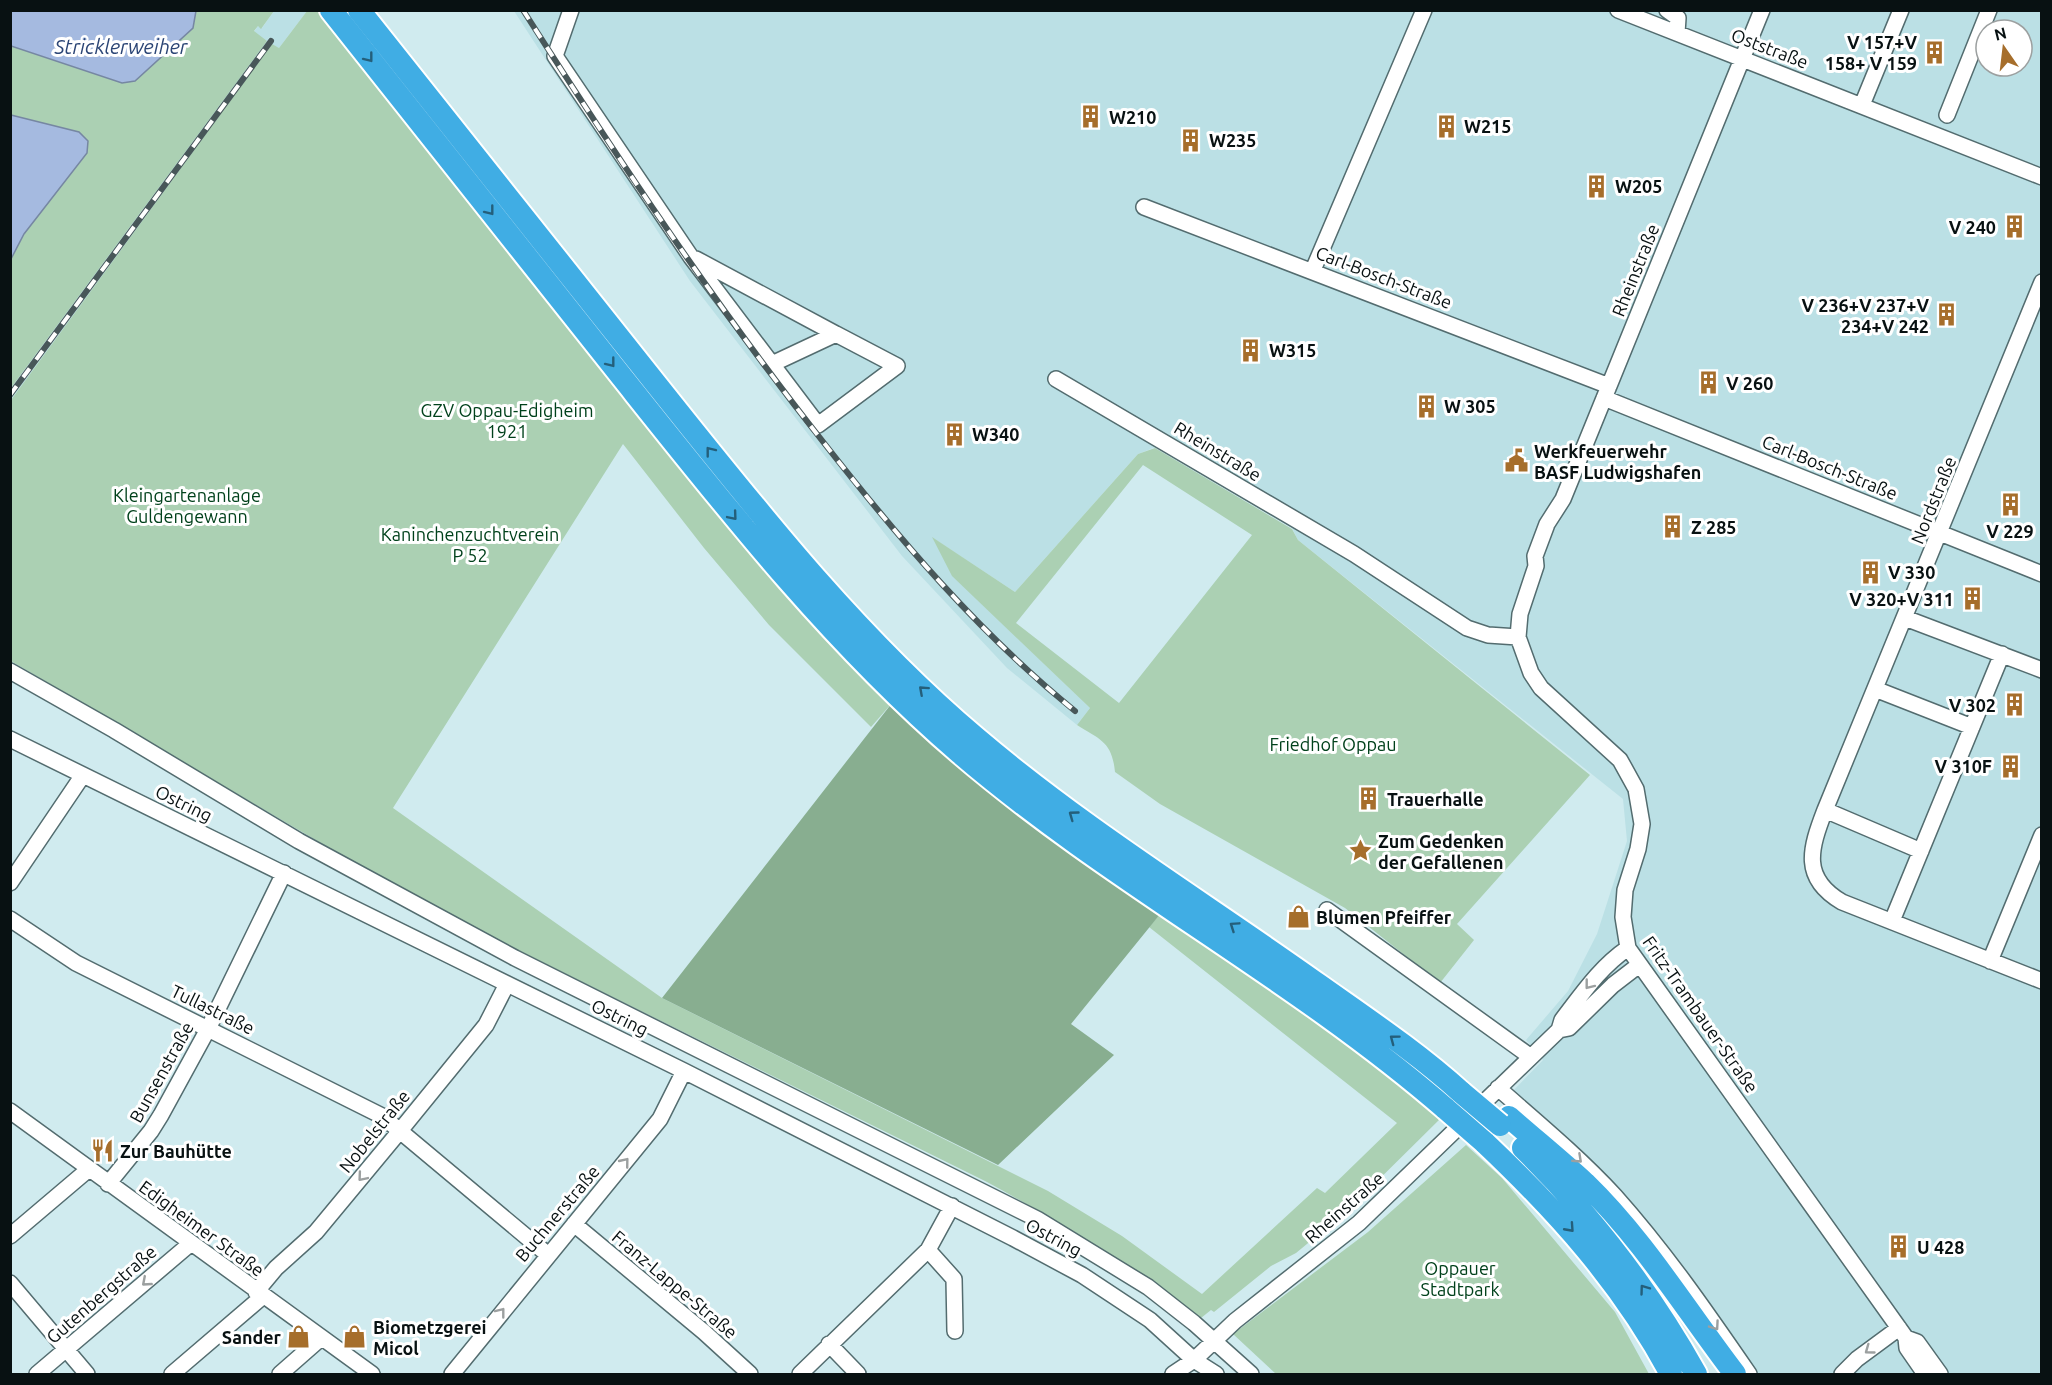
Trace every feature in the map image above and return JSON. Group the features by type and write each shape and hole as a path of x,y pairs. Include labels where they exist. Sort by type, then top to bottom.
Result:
{"highway":[{"path":"359,10 729,476 836,602 904,673 975,738 1053,800 1370,1021 1440,1074 1466,1089 1586,1184 1652,1261 1730,1370"},
{"path":"332,11 724,505 822,619 890,689 961,754 1041,818 1331,1019 1413,1080 1484,1142 1545,1200 1583,1243 1635,1314 1671,1374"},
{"path":"1504,1121 1603,1234 1655,1305 1696,1374"}],"street":[{"path":"571,10 555,56 691,257 818,424 897,366 691,257"},
{"path":"1313,270 1425,10"},
{"name":"Oststraße","path":"1618,10 2042,177"},
{"path":"1667,10 1678,18 1677,33"},
{"name":"Rheinstraße","path":"1545,543 1556,526 1558,512 1762,10"},
{"path":"1862,105 1901,10"},
{"path":"1947,115 1989,10"},
{"name":"Carl-Bosch-Straße","path":"1144,207 1313,270 2042,574"},
{"name":"Nordstraße","path":"1892,921 1842,902 1828,894 1811,867 1813,848 1825,810 2042,282"},
{"path":"772,364 836,334"},
{"name":"Rheinstraße","path":"1056,380 1354,554 1467,628 1488,635 1518,637"},
{"name":"Fritz-Trambauer-Straße","path":"1545,543 1520,614 1518,637 1527,664 1541,688 1620,760 1636,789 1642,824 1638,849 1625,890 1623,917 1628,948 1903,1333 1907,1348 1925,1374"},
{"path":"1905,618 2042,670"},
{"path":"2002,654 1892,921 2042,981"},
{"path":"10,671 114,730 299,842 515,958 1038,1219 1148,1287 1214,1340 1251,1374"},
{"path":"1875,689 1972,727"},
{"name":"Ostring","path":"10,739 684,1071 951,1206 1082,1275 1150,1320 1194,1360 1216,1374"},
{"path":"10,883 82,775"},
{"path":"1825,810 1921,851"},
{"path":"1990,961 2042,835"},
{"name":"Bunsenstraße","path":"108,1184 151,1131 208,1029 284,873"},
{"path":"1327,910 1531,1057"},
{"name":"Tullastraße","path":"10,919 76,963 382,1116 547,1254"},
{"name":"Rheinstraße","path":"1173,1374 1194,1360 1234,1321 1359,1223 1559,1030 1562,1020 1608,961 1628,948"},
{"name":"Rheinstraße","path":"1559,1030 1569,1028 1613,985 1639,965"},
{"name":"Nobelstraße","path":"172,1374 259,1294 276,1268 316,1232 486,1024 507,984"},
{"name":"Buchnerstraße","path":"452,1374 547,1254 660,1119 684,1071"},
{"path":"1498,1088 1585,1165 1628,1213 1691,1290 1749,1374"},
{"name":"Edigheimer Straße","path":"10,1111 190,1244 372,1374"},
{"path":"10,1236 89,1169"},
{"path":"800,1374 928,1250 951,1206"},
{"name":"Franz-Lappe-Straße","path":"574,1224 704,1332 750,1374"},
{"name":"Gutenbergstraße","path":"38,1374 190,1244"},
{"path":"928,1250 954,1279 955,1331"},
{"path":"10,1283 87,1374"},
{"path":"1842,1374 1857,1359 1903,1333"},
{"name":"Fritz-Trambauer-Straße","path":"1903,1333 1917,1342 1940,1374"},
{"path":"279,1374 321,1338"},
{"path":"829,1344 858,1374"}],"shaded area":[{"path":"274,11 307,11 279,48 272,45 11,400 11,388 266,41 254,32 258,26 262,28"},
{"path":"514,11 2041,11 2041,1374 1746,1374 1511,1093 1543,1060 1526,1040 1568,991 1597,934 1627,841 1623,799 1298,540 1292,528 1156,447 1138,454 1015,592 933,538 953,576 1090,708 1077,725 1007,668 902,556 690,281"}],"green space":[{"path":"196,11 274,11 261,29 258,26 254,31 267,41 11,388 11,259 79,132 11,115 11,46 122,83 135,81 193,28"},
{"path":"307,11 317,11 574,331 892,703 871,727 769,625 704,548 623,444 393,808 662,998 1048,1191 1122,1236 1202,1294 1317,1188 1325,1193 1397,1123 1149,927 1161,913 1380,1066 1441,1118 1347,1211 1296,1253 1271,1266 1214,1312 1211,1310 1201,1318 1097,1246 987,1182 487,935 331,849 11,661 11,400 272,44 279,48"},
{"name":"Friedhof Oppau","path":"1155,448 1292,529 1298,540 1590,775 1457,924 1474,940 1440,983 1345,908 1160,804 1115,772 1111,754 1104,743 1077,725 1090,708 952,576 932,537 1015,592 1138,454","holes":["1143,465 1252,535 1119,703 1016,623"]},
{"path":"892,703 1161,913 1071,1024 1114,1055 998,1165 662,998"},
{"name":"Oppauer Stadtpark","path":"1466,1145 1502,1178 1615,1312 1649,1374 1276,1374 1233,1334 1368,1232"}],"water":[{"name":"Stricklerweiher","path":"11,10 196,11 193,28 135,81 122,83 11,46"},
{"path":"11,115 79,132 88,141 87,153 24,234 11,259"}],"railway":[{"path":"523,10 668,231 744,338 824,443 882,515 973,618 1075,711"},
{"path":"10,395 271,41"}],"place":[{"name":"V 157+V 158+ V 159","path":"1935,52"},
{"name":"W210","path":"1091,117"},
{"name":"W215","path":"1446,126"},
{"name":"W235","path":"1191,140"},
{"name":"W205","path":"1597,186"},
{"name":"V 240","path":"2014,227"},
{"name":"V 236+V 237+V 234+V 242","path":"1947,315"},
{"name":"W315","path":"1251,350"},
{"name":"V 260","path":"1708,383"},
{"name":"W 305","path":"1426,406"},
{"name":"W340","path":"954,434"},
{"name":"Werkfeuerwehr BASF Ludwigshafen","path":"1516,461"},
{"name":"V 229","path":"2010,505"},
{"name":"Z 285","path":"1673,527"},
{"name":"V 330","path":"1870,572"},
{"name":"V 320+V 311","path":"1972,599"},
{"name":"V 302","path":"2014,705"},
{"name":"V 310F","path":"2010,766"},
{"name":"Trauerhalle","path":"1369,799"},
{"name":"Zum Gedenken der Gefallenen","path":"1360,851"},
{"name":"Blumen Pfeiffer","path":"1298,917"},
{"name":"Zur Bauhütte","path":"102,1151"},
{"name":"U 428","path":"1899,1247"},
{"name":"Sander","path":"299,1337"},
{"name":"Biometzgerei Micol","path":"355,1337"}],"park label":[{"name":"GZV Oppau-Edigheim 1921","path":"507,420"},
{"name":"Kleingartenanlage Guldengewann","path":"187,505"},
{"name":"Kaninchenzuchtverein P 52","path":"470,544"}]}
